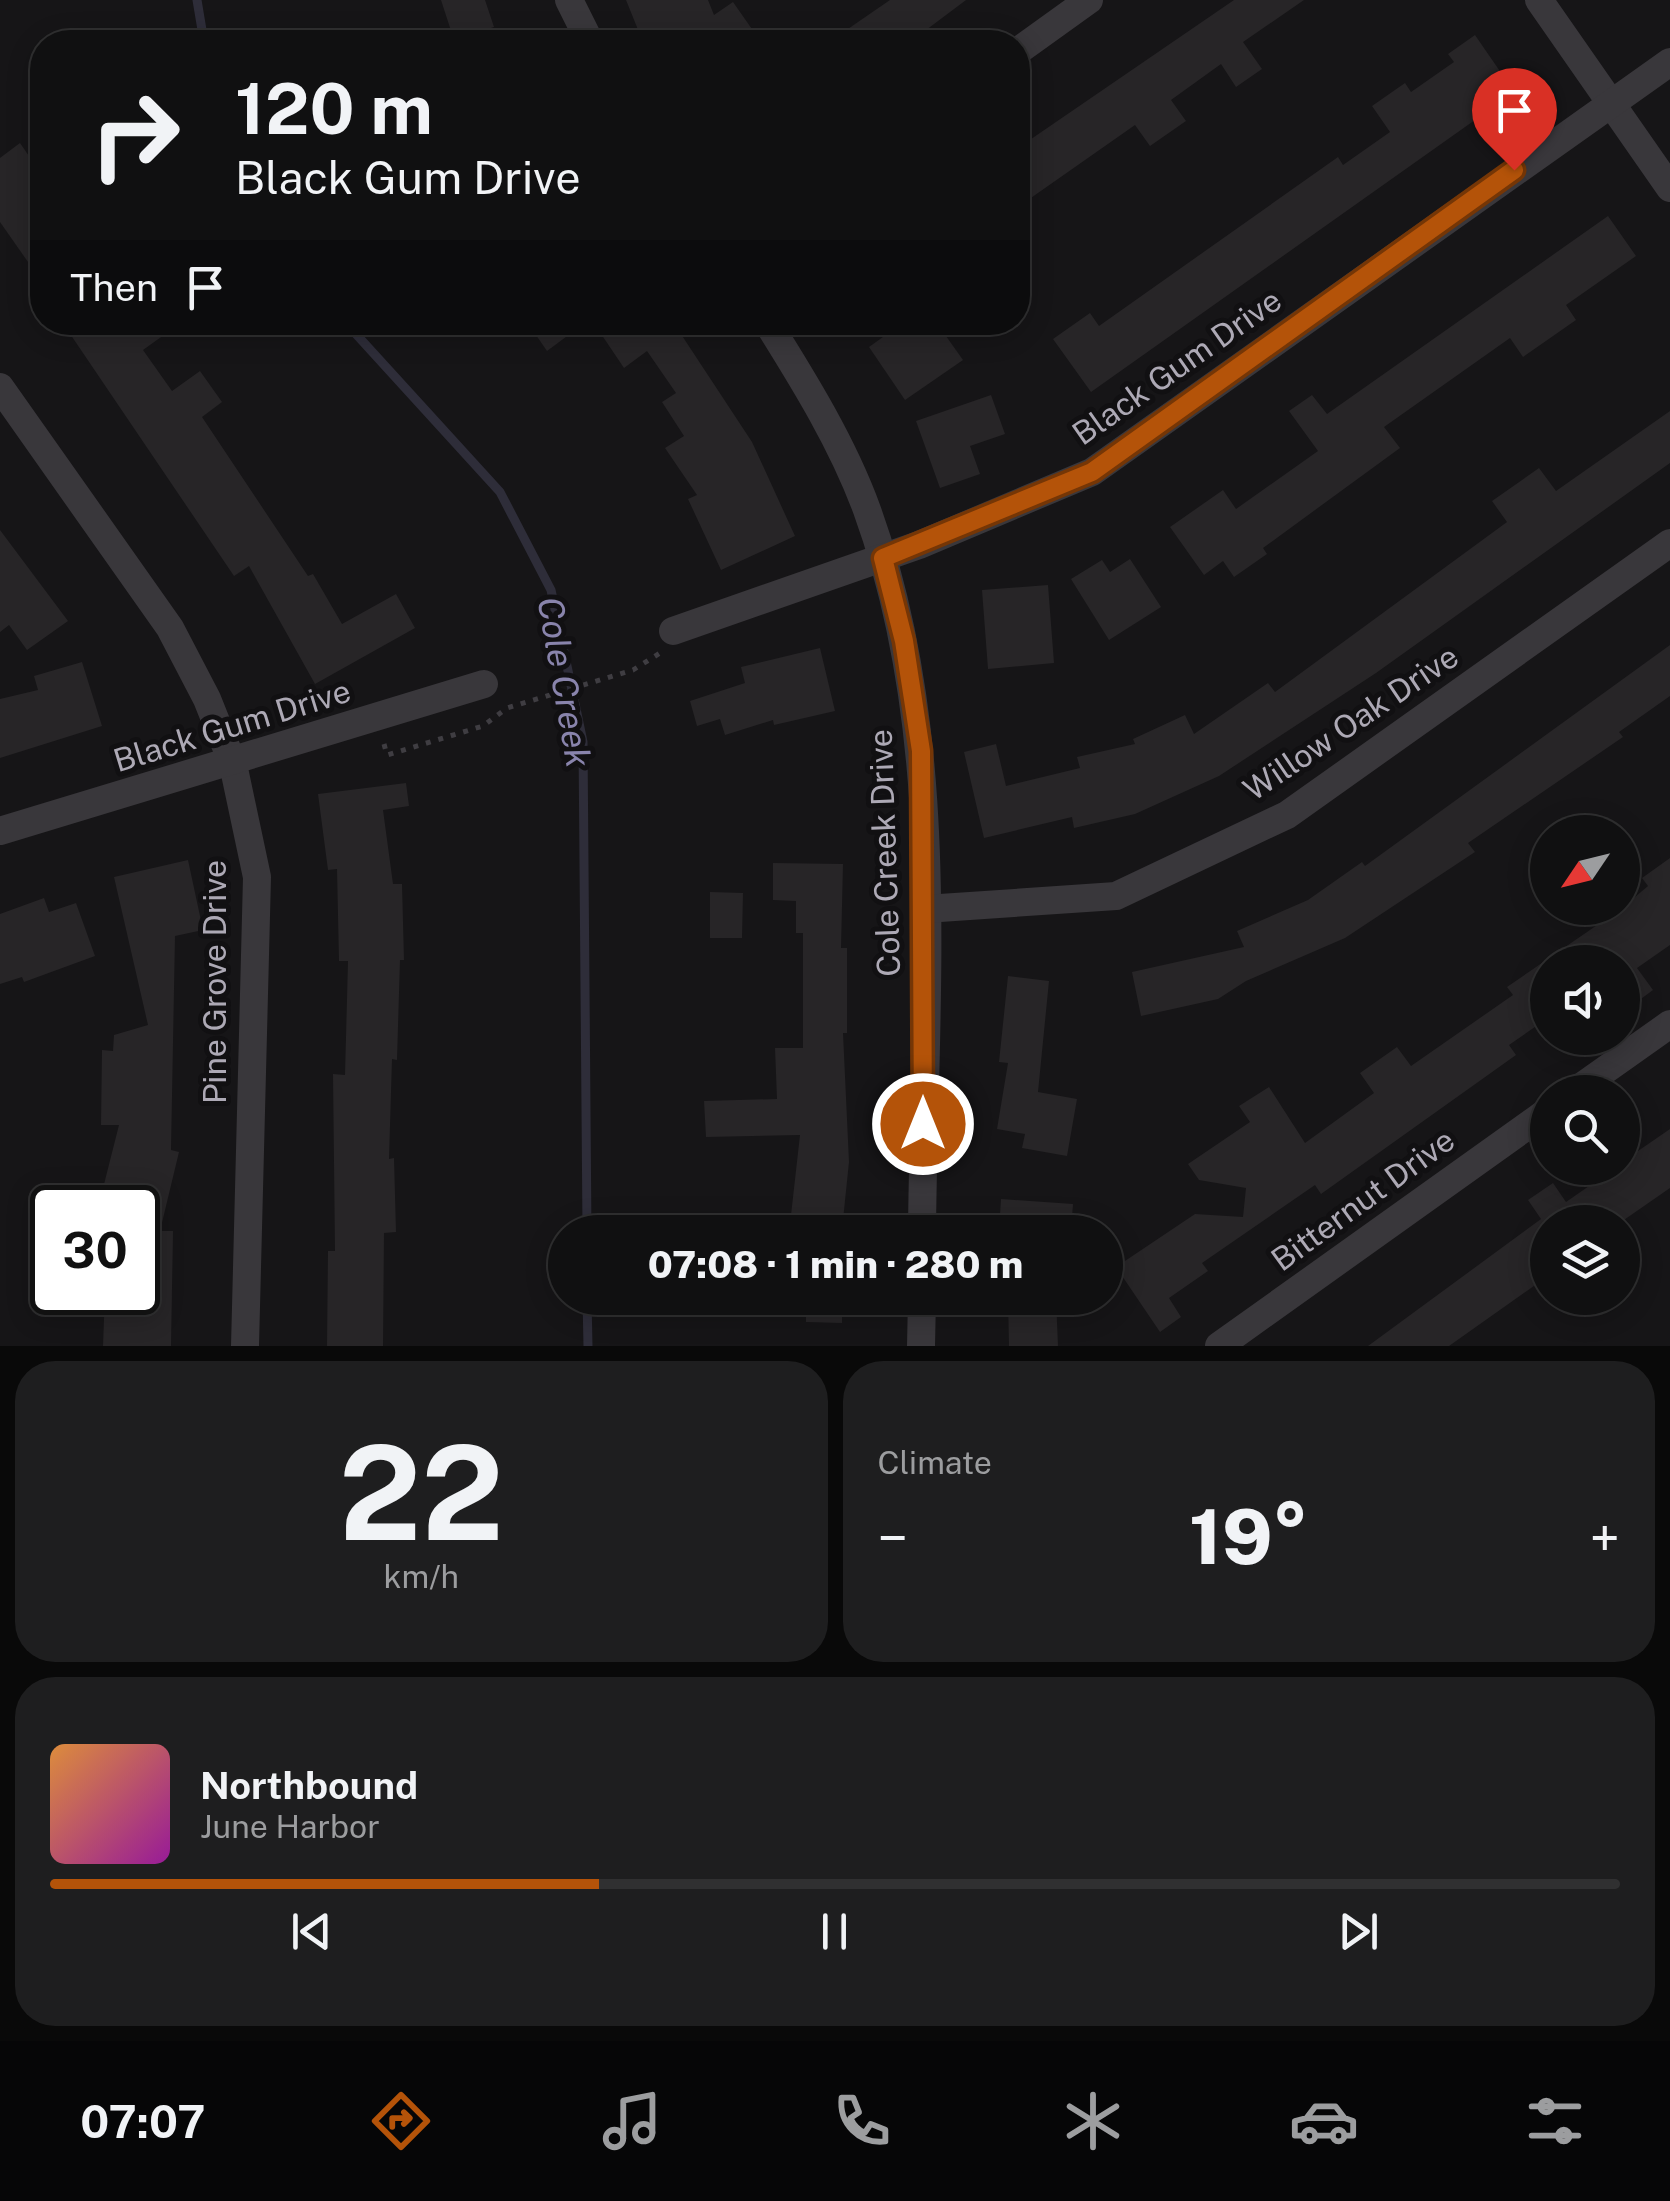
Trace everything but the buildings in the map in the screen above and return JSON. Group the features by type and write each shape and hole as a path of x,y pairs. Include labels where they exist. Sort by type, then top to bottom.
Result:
{"street":[{"path":"569,0 584,30"},
{"path":"1030,42 1088,0"},
{"path":"1539,0 1670,188"},
{"name":"Black Gum Drive","path":"674,632 883,558 1092,472 1670,62"},
{"name":"Cole Creek Drive","path":"775,335 808,387 866,506 904,641 921,751 925,909 922,1215"},
{"name":"Pine Grove Drive","path":"0,387 170,628 207,699 233,764 257,877 245,1346"},
{"name":"Willow Oak Drive","path":"925,909 1116,896 1288,815 1670,543"},
{"name":"Black Gum Drive","path":"0,831 233,764 484,684"},
{"path":"1598,1075 1670,1024"},
{"name":"Bitternut Drive","path":"1218,1346 1530,1124"},
{"path":"921,1346 922,1315"}],"path":[{"path":"377,719 387,755 482,726 507,708 633,670"}],"waterway":[{"name":"Cole Creek","path":"197,0 202,30"},
{"name":"Cole Creek","path":"357,335 500,492 551,590 583,742 587,1215"},
{"name":"Cole Creek","path":"587,1315 588,1346"}],"route":[{"path":"923,1124 925,909 921,751 904,641 883,558 1092,472 1514,170"}]}
